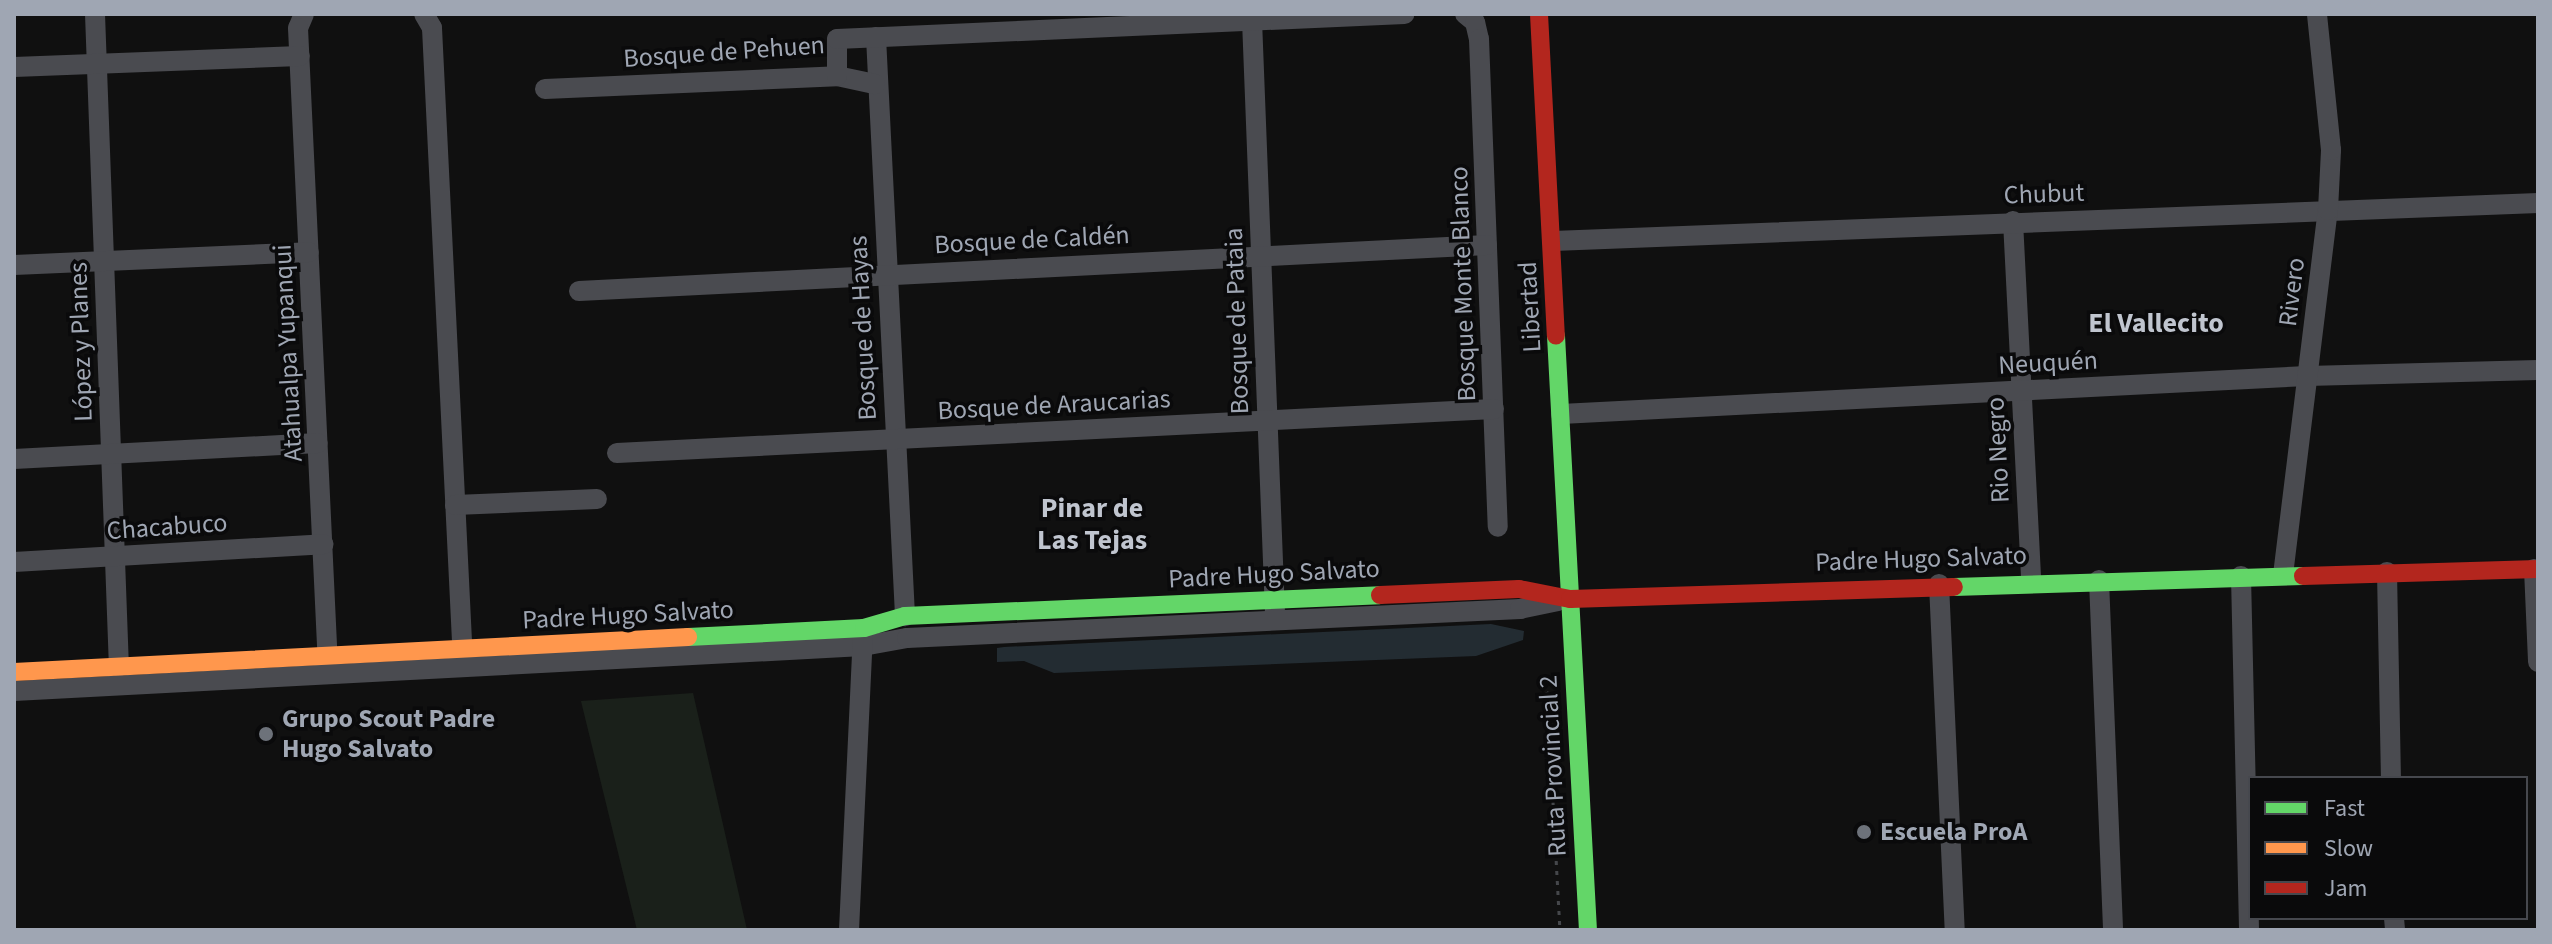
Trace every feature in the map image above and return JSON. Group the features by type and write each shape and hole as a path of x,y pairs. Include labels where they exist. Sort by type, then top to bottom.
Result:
{"street":[{"name":"López y Planes","path":"95,14 119,667"},
{"path":"424,14 432,28 463,659"},
{"name":"Bosque de Pehuen","path":"545,89 837,76 837,39 1404,14"},
{"name":"Bosque Monte Blanco","path":"1466,14 1479,39 1498,527"},
{"name":"Libertad","path":"1539,14 1570,599"},
{"name":"Rivero","path":"2283,575 2328,210 2331,150 2317,14"},
{"name":"Bosque de Pataia","path":"1252,20 1275,610"},
{"name":"Atahualpa Yupanqui","path":"301,21 300,56 328,666"},
{"name":"Bosque de Hayas","path":"876,37 875,84 905,616"},
{"path":"14,67 300,56"},
{"path":"837,76 875,84"},
{"name":"Chubut","path":"1553,241 2538,203"},
{"name":"Rio Negro","path":"2013,221 2031,581"},
{"name":"Bosque de Caldén","path":"579,291 886,273 1487,245"},
{"path":"14,265 309,252"},
{"name":"Neuquén","path":"1561,414 2307,376 2538,370"},
{"name":"Bosque de Araucarias","path":"617,453 1494,409"},
{"path":"14,459 318,443"},
{"path":"455,505 597,499"},
{"name":"Chacabuco","path":"14,562 323,544"},
{"path":"2536,569 2538,662"},
{"name":"Padre Hugo Salvato","path":"863,637 905,616 1520,609 1570,599 1939,584 2536,569"},
{"path":"2387,572 2391,776"},
{"path":"2241,576 2248,886"},
{"path":"2099,580 2113,930"},
{"path":"1939,584 1955,930"},
{"name":"Padre Hugo Salvato","path":"14,691 328,666 863,637 907,638 1519,589 1570,599"},
{"name":"Ruta Provincial 2","path":"1570,599 1588,930"},
{"path":"849,930 863,637"},
{"name":"Padre Hugo Salvato","path":"14,672 119,667 328,666"}],"path":[{"path":"1547,691 1560,930"}],"shaded area":[{"path":"1491,624 1524,631 1523,640 1476,656 1054,673 1024,661 997,662 997,648 1004,647"},
{"path":"693,693 747,930 637,930 581,701"}],"traffic: fast":[{"path":"1556,336 1588,930"},
{"path":"1954,587 2303,576"},
{"path":"688,637 864,628 905,616 1380,595"}],"traffic: slow":[{"path":"14,672 688,637"}],"traffic: jam":[{"path":"1539,14 1556,336"},
{"path":"2303,576 2538,569"},
{"path":"1380,595 1519,589 1570,599 1954,587"}],"place":[{"name":"Grupo Scout Padre Hugo Salvato","path":"266,734"},
{"name":"Escuela ProA","path":"1864,832"}],"district":[{"name":"El Vallecito","path":"2156,323"},
{"name":"Pinar de Las Tejas","path":"1092,524"}]}
